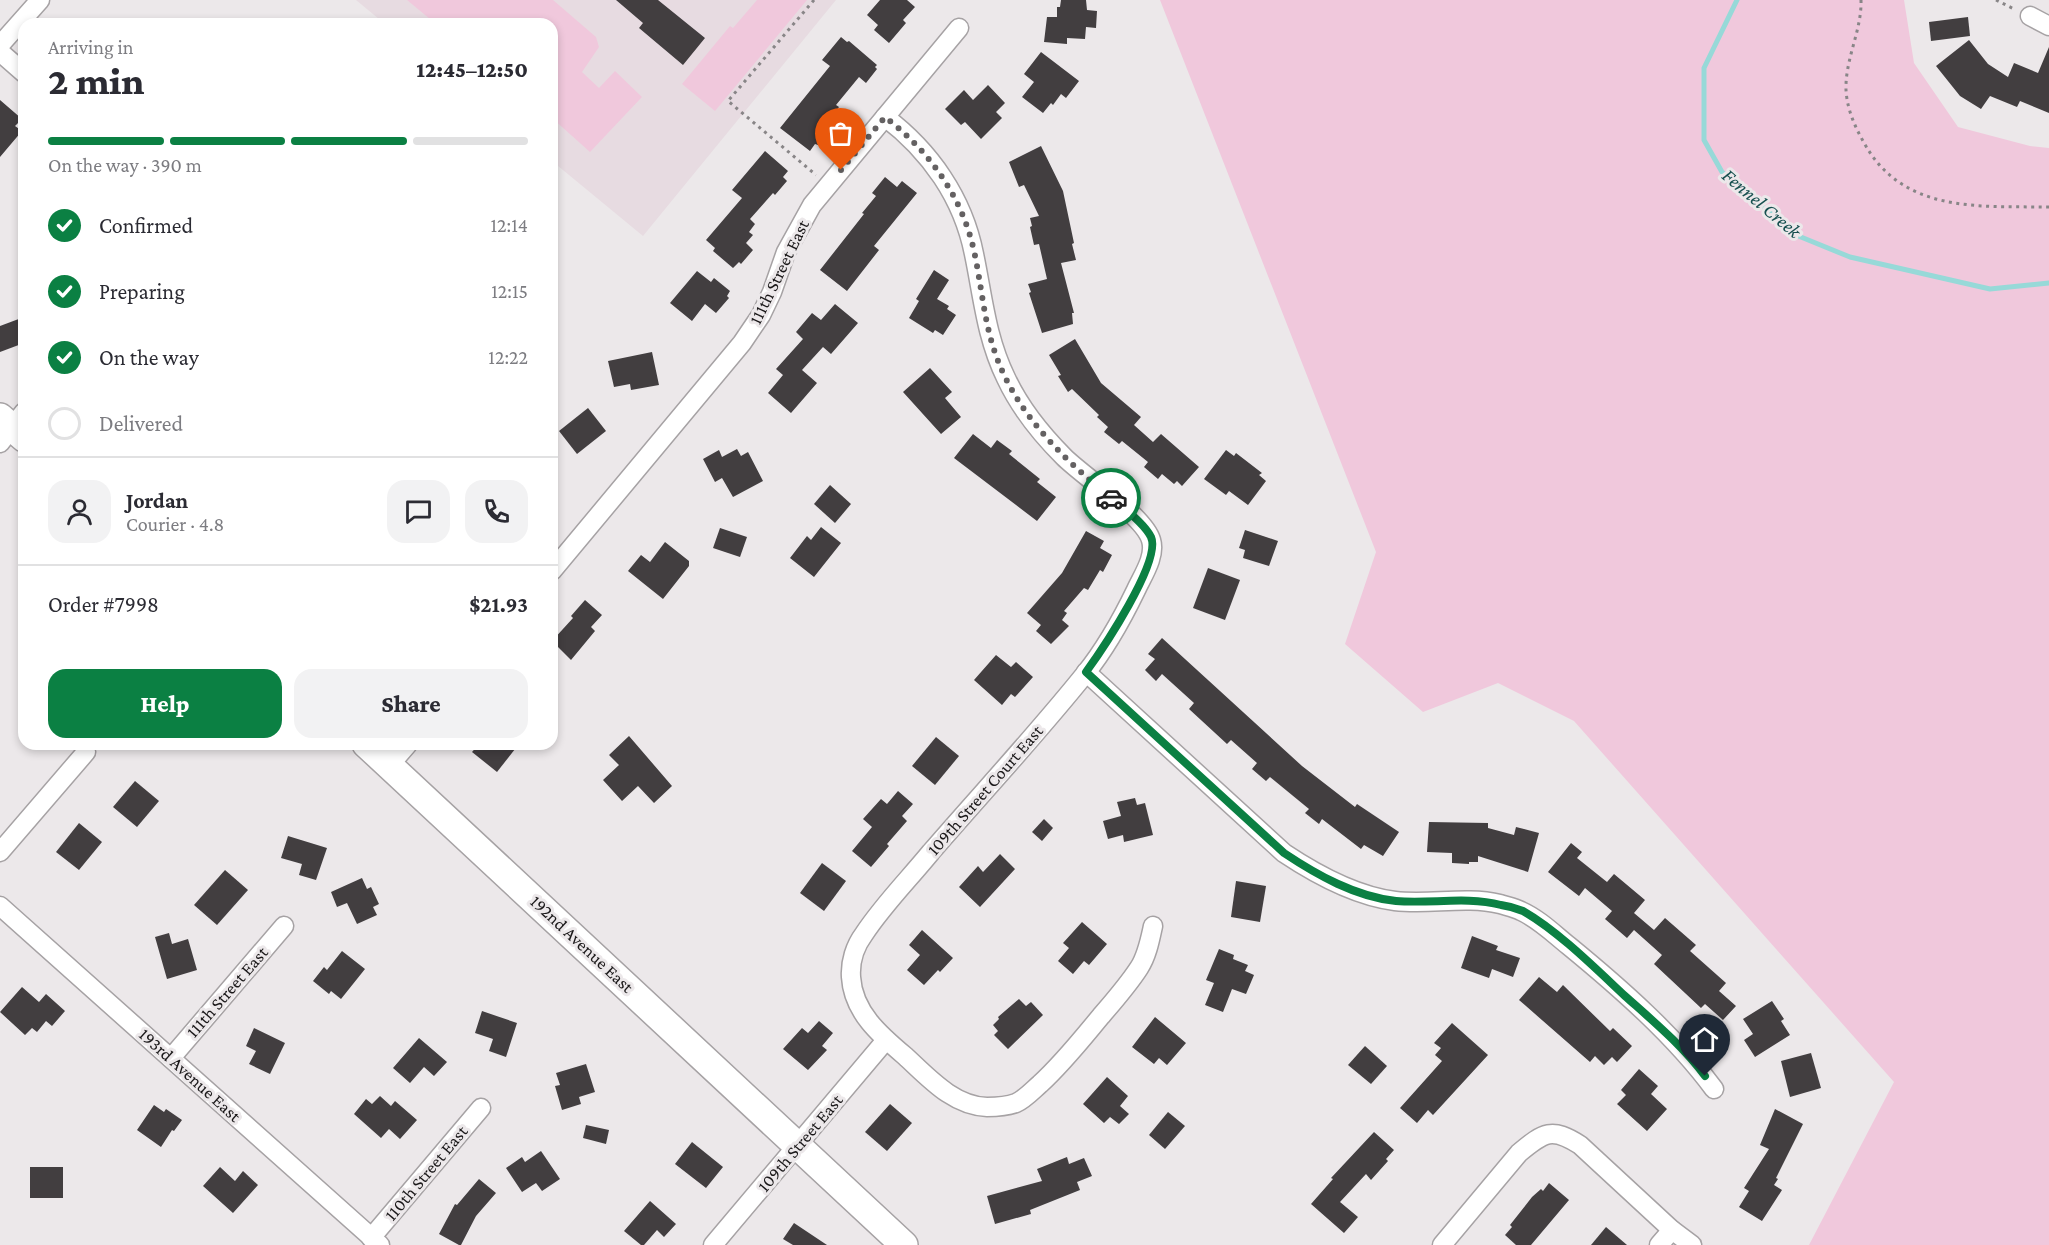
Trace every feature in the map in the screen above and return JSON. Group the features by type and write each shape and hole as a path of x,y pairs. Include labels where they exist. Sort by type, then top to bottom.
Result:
{"street":[{"path":"24,18 40,0"},
{"path":"2030,16 2049,26"},
{"path":"0,45 18,25"},
{"name":"111th Street East","path":"558,565 742,344 761,315 786,252 812,205 959,28"},
{"path":"0,52 18,68"},
{"name":"109th Street Court East","path":"885,117 918,145 938,169 952,192 965,221 974,251 984,318 992,346 1006,379 1023,408 1066,460 1133,516 1151,537 1153,552 1125,614 1086,672 862,936 852,964 853,995 857,1005 886,1040 949,1094 966,1104 984,1107 1015,1104 1060,1066 1127,985 1141,966 1149,946 1153,926"},
{"path":"1086,672 1284,853 1312,872 1341,885 1395,901 1467,900 1521,910 1590,963 1675,1042 1696,1064 1714,1089"},
{"name":"192nd Avenue East","path":"372,750 904,1245"},
{"path":"389,766 403,750"},
{"path":"0,852 86,752"},
{"name":"193rd Avenue East","path":"0,906 376,1241"},
{"name":"111th Street East","path":"171,1058 284,926"},
{"name":"109th Street East","path":"713,1245 886,1040"},
{"name":"110th Street East","path":"376,1241 481,1108"},
{"path":"1442,1245 1519,1153 1530,1143 1554,1132 1565,1135 1580,1145 1672,1230 1692,1245"},
{"path":"1659,1245 1672,1230"}],"path":[{"path":"814,0 728,101 819,178"},
{"path":"1861,0 1847,64 1846,91 1852,122 1868,151 1883,168 1898,183 1926,197 1948,203 1974,206 2049,207"},
{"path":"1996,0 2030,16"}],"shaded area":[{"path":"356,0 836,0 643,236 558,166 558,18 378,18"},
{"path":"407,0 553,0 596,37 599,47 582,72 599,88 615,71 642,97 590,152 558,123 558,18 429,18"},
{"path":"757,0 807,0 715,111 682,84 730,26 733,28"},
{"path":"1160,0 1904,0 1914,63 1958,127 2030,146 2049,148 2049,1245 1809,1245 1894,1082 1574,721 1498,683 1423,712 1345,644 1376,552"}],"building":[{"path":"616,0 658,0 705,38 683,65 639,28 643,23"},
{"path":"880,0 907,0 915,7 903,20 906,23 889,43 874,30 878,25 867,15"},
{"path":"1061,0 1086,0 1087,10 1097,11 1096,28 1086,27 1085,39 1067,38 1067,44 1044,42 1047,17 1057,17 1057,7 1060,7"},
{"path":"1968,17 1970,36 1931,41 1929,22"},
{"path":"841,37 877,65 875,67 877,69 866,83 859,77 836,105 839,107 826,124 831,128 818,145 815,144 810,151 780,128 830,66 822,60"},
{"path":"1969,40 1988,64 2008,77 2014,63 2038,73 2049,47 2049,113 2020,101 2017,107 1990,96 1981,109 1960,96 1936,66"},
{"path":"1041,52 1079,81 1066,98 1061,94 1043,113 1022,97 1034,82 1024,74"},
{"path":"988,85 1005,103 996,112 1002,118 981,139 965,122 961,125 945,109 964,90 973,100"},
{"path":"0,100 18,116 18,123 15,126 18,128 18,136 0,157"},
{"path":"1041,146 1063,191 1076,260 1061,263 1074,313 1072,313 1073,324 1042,333 1028,284 1047,279 1039,244 1034,245 1030,227 1032,226 1030,218 1039,216 1024,185 1019,187 1009,162"},
{"path":"765,151 788,171 783,177 787,181 750,219 755,224 749,232 753,235 746,243 753,250 741,264 739,262 733,268 713,251 715,248 706,240 742,198 732,190"},
{"path":"885,177 897,187 902,181 917,193 874,246 879,250 847,291 820,270 864,214 862,213 876,196 872,193"},
{"path":"934,270 949,280 937,299 949,306 947,309 956,315 943,335 935,330 933,333 909,318 919,301 916,299"},
{"path":"697,271 711,282 714,278 730,291 727,296 729,298 716,313 705,304 692,321 670,303"},
{"path":"835,304 858,323 831,354 823,347 802,370 817,383 791,413 768,393 783,375 776,369 803,339 796,332 812,313 821,320"},
{"path":"18,319 18,345 0,352 0,326"},
{"path":"1075,339 1101,383 1141,417 1134,425 1153,442 1161,434 1199,467 1182,486 1177,481 1174,484 1162,474 1158,479 1144,467 1148,462 1122,441 1119,444 1104,432 1108,427 1097,417 1099,415 1072,389 1068,392 1049,355"},
{"path":"652,352 659,385 631,390 630,384 614,387 608,361"},
{"path":"930,368 952,392 945,398 961,417 941,434 903,392"},
{"path":"588,408 606,431 577,454 559,431"},
{"path":"973,434 991,448 997,440 1012,451 1009,454 1040,479 1037,482 1056,497 1037,521 954,458"},
{"path":"737,449 741,456 748,452 763,481 733,497 722,478 715,482 703,459 719,450 722,457"},
{"path":"1226,450 1234,456 1236,453 1262,473 1259,475 1266,481 1248,505 1229,491 1226,495 1204,479"},
{"path":"830,485 851,504 835,523 814,504"},
{"path":"821,527 841,543 814,577 790,558 807,536 811,540"},
{"path":"720,528 747,537 740,557 713,548"},
{"path":"1245,530 1278,541 1269,566 1243,558 1245,550 1239,548"},
{"path":"1086,531 1104,541 1100,548 1112,555 1103,572 1100,570 1088,590 1084,588 1064,611 1067,613 1062,620 1069,626 1051,644 1036,631 1041,625 1027,613 1062,573"},
{"path":"665,542 689,561 689,566 663,599 628,571 641,555 650,562"},
{"path":"1208,568 1240,580 1225,620 1193,608"},
{"path":"585,600 602,615 591,627 595,631 571,660 558,647 558,634 573,618 571,616"},
{"path":"1162,638 1302,766 1355,807 1357,804 1399,832 1383,856 1364,845 1361,849 1322,819 1319,824 1305,813 1309,809 1270,777 1266,781 1252,769 1257,763 1231,740 1227,744 1189,709 1194,703 1162,674 1156,681 1145,670 1155,659 1148,654"},
{"path":"996,655 1011,667 1016,662 1033,677 1015,697 1011,694 1002,705 974,680"},
{"path":"629,736 672,786 654,803 638,786 622,801 603,780 619,765 609,755"},
{"path":"936,737 959,756 935,785 912,766"},
{"path":"474,750 514,750 497,772 472,752"},
{"path":"135,781 159,801 137,827 113,807"},
{"path":"898,791 913,804 902,816 907,821 871,867 852,851 872,827 863,819 881,799 887,804"},
{"path":"1135,798 1137,805 1145,803 1153,835 1124,842 1123,835 1108,839 1103,821 1121,816 1117,802"},
{"path":"1044,819 1053,828 1042,841 1032,832"},
{"path":"1429,822 1488,823 1488,828 1514,835 1516,827 1539,833 1528,872 1478,856 1478,862 1452,863 1452,853 1427,852"},
{"path":"79,823 102,842 79,870 56,852"},
{"path":"288,836 327,848 316,880 299,875 302,864 281,858"},
{"path":"1571,843 1582,852 1577,858 1607,882 1614,874 1645,900 1634,913 1654,930 1665,918 1696,945 1690,951 1726,983 1719,991 1736,1006 1723,1020 1705,1004 1701,1008 1654,964 1662,955 1634,930 1627,938 1605,919 1612,911 1585,888 1579,896 1548,872"},
{"path":"1000,854 1015,869 980,907 959,887 978,866 983,872"},
{"path":"822,863 846,881 824,911 800,893"},
{"path":"225,870 248,890 217,925 194,905"},
{"path":"362,878 367,889 371,887 379,904 373,907 377,915 357,924 347,903 337,907 331,892"},
{"path":"1236,881 1266,886 1260,922 1231,917"},
{"path":"1082,922 1107,944 1089,965 1084,961 1073,974 1058,961 1069,948 1063,943"},
{"path":"922,930 953,958 924,985 907,970 920,955 909,945"},
{"path":"169,933 172,944 188,939 197,970 167,979 155,937"},
{"path":"1472,936 1498,946 1496,950 1520,958 1513,977 1492,969 1489,978 1461,968"},
{"path":"1219,949 1234,955 1233,959 1248,965 1245,971 1254,975 1246,994 1232,989 1223,1012 1205,1005 1214,983 1206,980"},
{"path":"342,951 365,969 341,999 331,991 329,994 313,981 324,967 327,970"},
{"path":"1539,977 1557,992 1563,985 1610,1031 1613,1028 1632,1046 1617,1062 1612,1057 1604,1065 1595,1056 1590,1062 1519,1000"},
{"path":"22,987 39,1002 46,994 65,1011 52,1026 46,1021 37,1032 32,1028 25,1035 0,1012"},
{"path":"1019,999 1026,1006 1031,1002 1043,1015 1008,1049 994,1035 998,1031 993,1025 999,1019 998,1017"},
{"path":"1772,1001 1784,1019 1781,1021 1790,1035 1755,1057 1744,1040 1753,1034 1743,1019"},
{"path":"482,1011 517,1023 506,1057 489,1051 493,1039 475,1033"},
{"path":"1155,1017 1186,1043 1167,1065 1159,1058 1154,1064 1132,1047"},
{"path":"819,1021 833,1033 822,1046 827,1050 808,1070 783,1049 802,1028 808,1033"},
{"path":"1452,1023 1488,1055 1433,1115 1428,1110 1417,1123 1400,1108 1442,1061 1435,1055 1441,1048 1434,1043"},
{"path":"254,1028 285,1043 270,1074 249,1064 256,1051 246,1046"},
{"path":"419,1038 447,1062 434,1076 424,1067 410,1083 393,1068"},
{"path":"1365,1046 1387,1066 1371,1084 1348,1065"},
{"path":"1811,1053 1821,1088 1790,1097 1781,1061"},
{"path":"586,1064 595,1092 579,1097 581,1104 562,1110 555,1086 560,1085 556,1073"},
{"path":"1639,1069 1658,1086 1651,1094 1667,1109 1647,1131 1617,1104 1626,1095 1621,1090"},
{"path":"1107,1077 1128,1096 1120,1106 1129,1114 1119,1124 1110,1117 1104,1123 1083,1104"},
{"path":"380,1096 391,1106 395,1101 417,1120 400,1139 389,1129 381,1138 354,1114 366,1099 372,1104"},
{"path":"890,1104 912,1123 887,1151 865,1132"},
{"path":"154,1105 164,1112 166,1109 182,1120 161,1147 137,1130"},
{"path":"1775,1109 1803,1124 1776,1178 1778,1179 1774,1185 1782,1190 1762,1221 1739,1207 1749,1191 1744,1188 1769,1149 1760,1145"},
{"path":"1168,1112 1185,1126 1165,1149 1149,1135"},
{"path":"586,1125 609,1130 606,1144 583,1138"},
{"path":"1374,1132 1394,1150 1386,1159 1388,1161 1371,1180 1366,1174 1340,1202 1358,1217 1344,1233 1311,1204 1333,1179 1331,1178"},
{"path":"692,1142 723,1167 706,1188 675,1164"},
{"path":"541,1151 560,1179 542,1191 536,1183 522,1192 506,1168 522,1157 525,1162"},
{"path":"1067,1157 1069,1164 1084,1158 1092,1176 1077,1182 1080,1190 1030,1210 1031,1214 995,1224 987,1196 1042,1181 1037,1169"},
{"path":"30,1167 63,1167 63,1198 30,1198"},
{"path":"220,1167 235,1181 243,1171 258,1185 233,1213 203,1186"},
{"path":"479,1179 496,1193 476,1216 459,1245 439,1234 455,1204 457,1205"},
{"path":"1549,1183 1569,1200 1531,1245 1516,1245 1505,1235 1512,1227 1510,1225 1532,1197 1541,1189 1543,1191"},
{"path":"650,1201 676,1224 664,1237 657,1230 644,1245 641,1245 624,1231"},
{"path":"794,1223 827,1245 793,1245 783,1239"},
{"path":"1606,1227 1627,1245 1591,1245"}],"waterway":[{"name":"Fennel Creek","path":"1737,0 1704,68 1704,140 1722,172 1796,235 1850,257 1990,289 2049,283"}],"way so far":[{"path":"841,170 885,117 918,145 938,169 952,192 965,221 974,251 984,318 992,346 1006,379 1023,408 1043,435 1066,460 1111,498"}],"route":[{"path":"1111,498 1133,516 1151,537 1153,552 1125,614 1103,650 1086,672 1284,853 1312,872 1341,885 1395,901 1467,900 1521,910 1590,963 1675,1042 1705,1076"}]}
